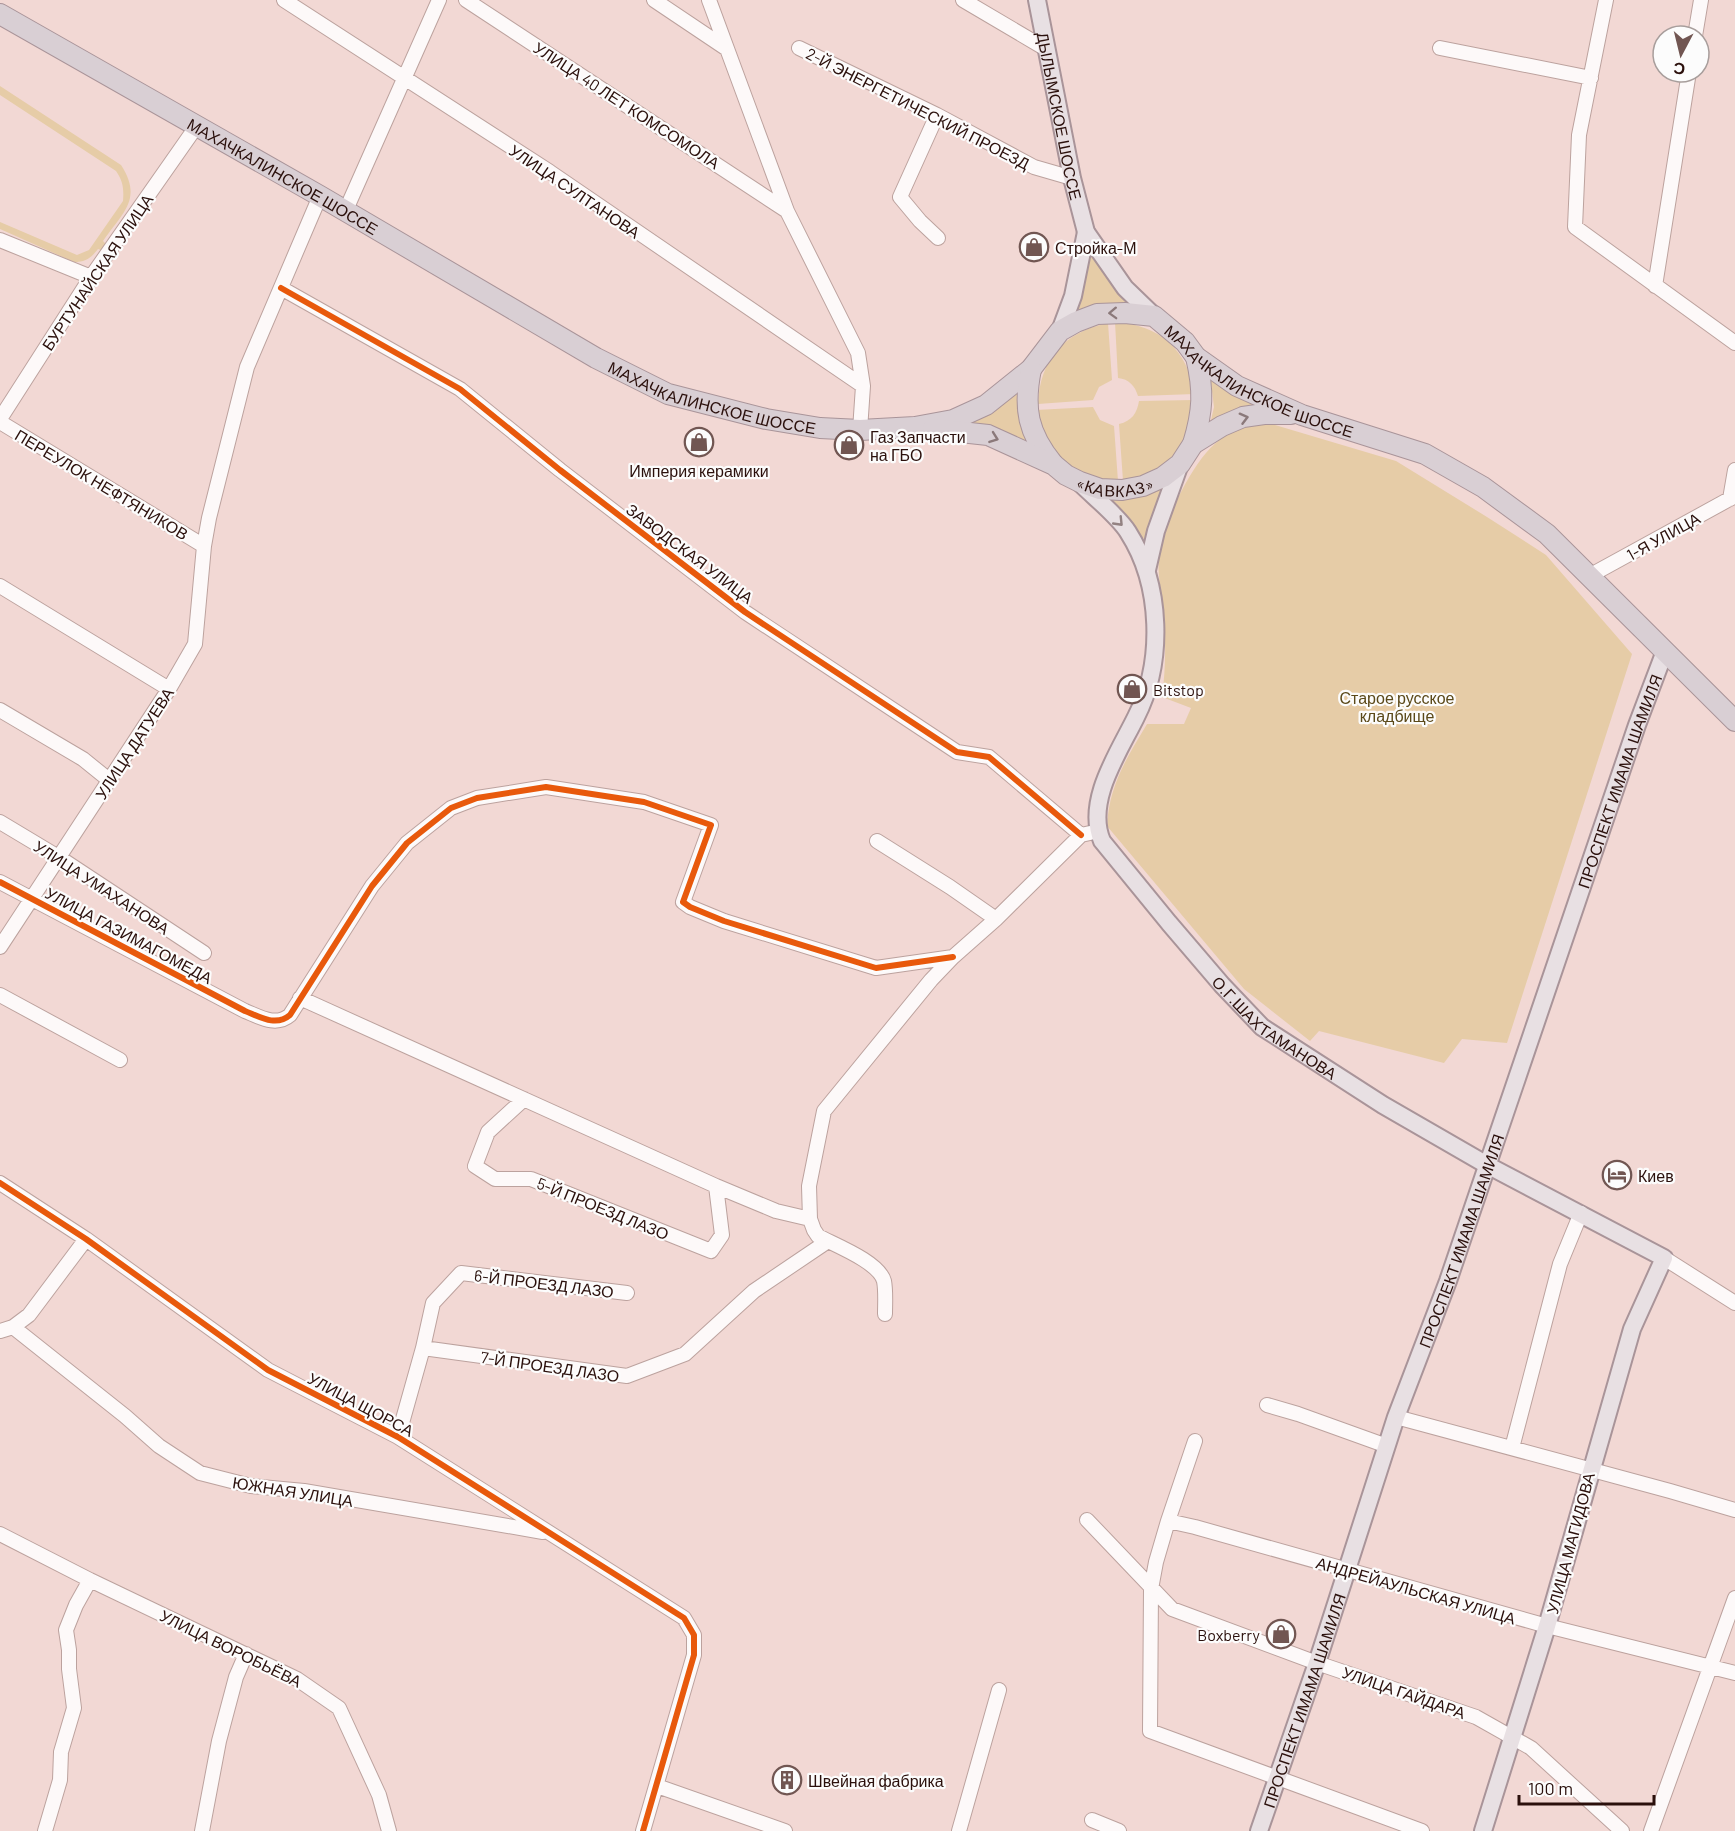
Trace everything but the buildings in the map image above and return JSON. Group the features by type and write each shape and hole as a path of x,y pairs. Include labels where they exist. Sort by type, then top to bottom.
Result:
{"highway":[{"name":"МАХАЧКАЛИНСКОЕ ШОССЕ","path":"0,14 320,196 596,358 668,394 766,419 820,428 860,430 915,427 953,420 986,405 1031,369 1060,331 1097,314 1125,313 1154,316 1185,342 1196,357 1237,386 1302,415 1425,454 1483,487 1547,534 1735,720"},
{"path":"1193,444 1201,419 1203,397 1196,357"},
{"path":"1031,369 1027,409 1031,429 1040,448 1054,465"},
{"name":"«КАВКАЗ»","path":"915,427 988,435 1054,465 1080,482 1100,489 1122,490 1143,486 1163,477 1180,464 1193,444 1222,426 1243,417 1264,414 1302,415"}],"main road":[{"name":"ДЫЛЫМСКОЕ ШОССЕ","path":"1037,0 1072,178 1086,232"},
{"path":"1086,232 1125,288 1154,316"},
{"path":"1060,331 1073,296 1086,232"},
{"path":"1147,570 1155,531 1180,464"},
{"path":"1080,482 1128,531 1147,570 1154,614 1155,653 1148,690 1109,770 1089,833"},
{"name":"ПРОСПЕКТ ИМАМА ШАМИЛЯ","path":"1259,1831 1317,1663 1396,1417 1448,1281 1637,724 1665,651"},
{"name":"О.Г.ШАХТАМАНОВА","path":"1089,833 1102,841 1222,985 1262,1027 1383,1105 1487,1165 1664,1258"},
{"name":"УЛИЦА МАГИДОВА","path":"1483,1831 1547,1626 1632,1329 1664,1258"}],"street":[{"name":"УЛИЦА СУЛТАНОВА","path":"284,0 550,172 863,386"},
{"path":"345,212 439,0"},
{"name":"УЛИЦА 40 ЛЕТ КОМСОМОЛА","path":"466,0 788,211"},
{"path":"654,0 727,50"},
{"path":"709,0 788,211 858,353 863,386 860,430"},
{"path":"963,0 1046,49"},
{"path":"1606,0 1579,135 1575,227 1735,344"},
{"path":"1697,24 1701,0"},
{"name":"2-Й ЭНЕРГЕТИЧЕСКИЙ ПРОЕЗД","path":"799,48 938,115 1034,167 1072,178"},
{"path":"1440,48 1590,78"},
{"path":"1655,286 1687,84"},
{"path":"938,115 900,196 920,221 938,238"},
{"name":"БУРТУНАЙСКАЯ УЛИЦА","path":"0,421 91,277 196,127"},
{"name":"УЛИЦА ДАТУЕВА","path":"0,947 169,689 195,644 204,546 209,518 247,367 320,196"},
{"path":"0,240 91,277"},
{"name":"ЗАВОДСКАЯ УЛИЦА","path":"281,288 460,389 560,470 744,612 957,752 988,757 1089,833"},
{"name":"ПЕРЕУЛОК НЕФТЯНИКОВ","path":"0,421 204,546"},
{"path":"1732,497 1735,470"},
{"name":"1-Я УЛИЦА","path":"1591,575 1732,497"},
{"path":"0,586 169,689"},
{"path":"0,710 83,759 109,780"},
{"path":"810,1219 776,1211 716,1186 300,998 372,886 407,843 451,808 477,798 546,787 644,802 711,825 683,902 690,907 724,921 876,968 953,957"},
{"name":"УЛИЦА УМАХАНОВА","path":"0,822 60,858 204,952"},
{"path":"885,1314 884,1283 881,1275 868,1263 818,1236 810,1219 809,1186 824,1111 953,957 1089,833"},
{"path":"877,841 996,919"},
{"name":"УЛИЦА ГАЗИМАГОМЕДА","path":"0,882 245,1011 269,1020 281,1021 290,1015 300,998"},
{"path":"0,995 120,1060"},
{"name":"5-Й ПРОЕЗД ЛАЗО","path":"524,1099 488,1132 475,1166 495,1179 531,1179 711,1251 722,1235 716,1186"},
{"name":"УЛИЦА ЩОРСА","path":"0,1183 86,1239 268,1370 398,1437 684,1618 694,1635 694,1655 657,1786"},
{"path":"1512,1448 1560,1264 1581,1213"},
{"path":"6,1329 29,1315 86,1239"},
{"name":"7-Й ПРОЕЗД ЛАЗО","path":"423,1348 627,1376 685,1354 754,1290 828,1241"},
{"name":"О.Г.ШАХТАМАНОВА","path":"1664,1258 1735,1303"},
{"name":"6-Й ПРОЕЗД ЛАЗО","path":"423,1348 433,1303 461,1273 627,1293"},
{"name":"ЮЖНАЯ УЛИЦА","path":"6,1329 124,1416 159,1446 200,1473 251,1486 304,1491 550,1533"},
{"path":"398,1437 423,1348"},
{"path":"1267,1406 1298,1414 1387,1446"},
{"path":"1396,1417 1735,1510"},
{"path":"1195,1441 1168,1521 1151,1589 1150,1731 1422,1831"},
{"name":"УЛИЦА ГАЙДАРА","path":"1086,1520 1172,1609 1317,1663 1476,1717 1531,1748 1622,1831"},
{"name":"АНДРЕЙАУЛЬСКАЯ УЛИЦА","path":"1168,1521 1547,1626 1735,1673"},
{"name":"УЛИЦА ВОРОБЬЁВА","path":"0,1534 90,1580 297,1679 339,1708 379,1795 389,1831"},
{"path":"45,1831 60,1780 62,1752 74,1708 66,1630 76,1605 90,1580"},
{"path":"1651,1831 1735,1598"},
{"path":"202,1831 219,1741 236,1677 246,1654"},
{"path":"959,1831 999,1690"},
{"path":"643,1831 657,1786 785,1831"},
{"path":"1092,1820 1119,1831"}],"green space":[{"path":"0,86 121,165 130,187 130,196 128,205 103,241 106,244 103,251 98,249 88,259 74,262 0,229 0,222 77,255 89,250 123,201 123,193 122,182 116,171 0,95"},
{"path":"1092,252 1109,279 1137,307 1071,314 1088,255"},
{"path":"1115,322 1145,328 1169,342 1185,364 1195,394 1138,396 1131,384 1118,378"},
{"path":"1108,323 1112,380 1099,387 1093,400 1038,404 1044,374 1057,350 1079,333"},
{"path":"1210,375 1271,407 1209,429 1214,407"},
{"path":"1022,381 1030,446 954,426"},
{"path":"1194,400 1188,431 1174,454 1152,471 1123,481 1119,424 1133,416 1139,401"},
{"path":"1093,407 1100,420 1114,426 1118,481 1086,474 1066,463 1051,448 1045,438 1036,410"},
{"name":"Старое русское кладбище","path":"1268,423 1396,461 1487,517 1546,555 1632,654 1507,1043 1462,1039 1444,1063 1319,1031 1310,1041 1244,989 1107,826 1115,785 1147,724 1184,724 1191,708 1162,697 1165,642 1159,561 1160,545 1167,521 1190,476 1215,443 1238,429"},
{"path":"1164,484 1146,538 1141,539 1106,498"}],"cycle path":[{"path":"281,288 460,389 560,470 745,612 957,752 989,757 1081,835"},
{"path":"0,882 245,1011 274,1021 285,1019 290,1015 372,886 407,843 451,808 477,798 546,787 644,802 711,825 683,902 690,907 724,921 876,968 953,957"},
{"path":"0,1183 86,1239 268,1370 398,1437 684,1618 694,1635 694,1655 643,1831"}],"place":[{"name":"Стройка-М","path":"1034,247"},
{"name":"Империя керамики","path":"699,442"},
{"name":"Газ Запчасти на ГБО","path":"849,445"},
{"name":"Bitstop","path":"1132,689"},
{"name":"Киев","path":"1617,1175"},
{"name":"Boxberry","path":"1281,1634"},
{"name":"Швейная фабрика","path":"787,1780"}]}
